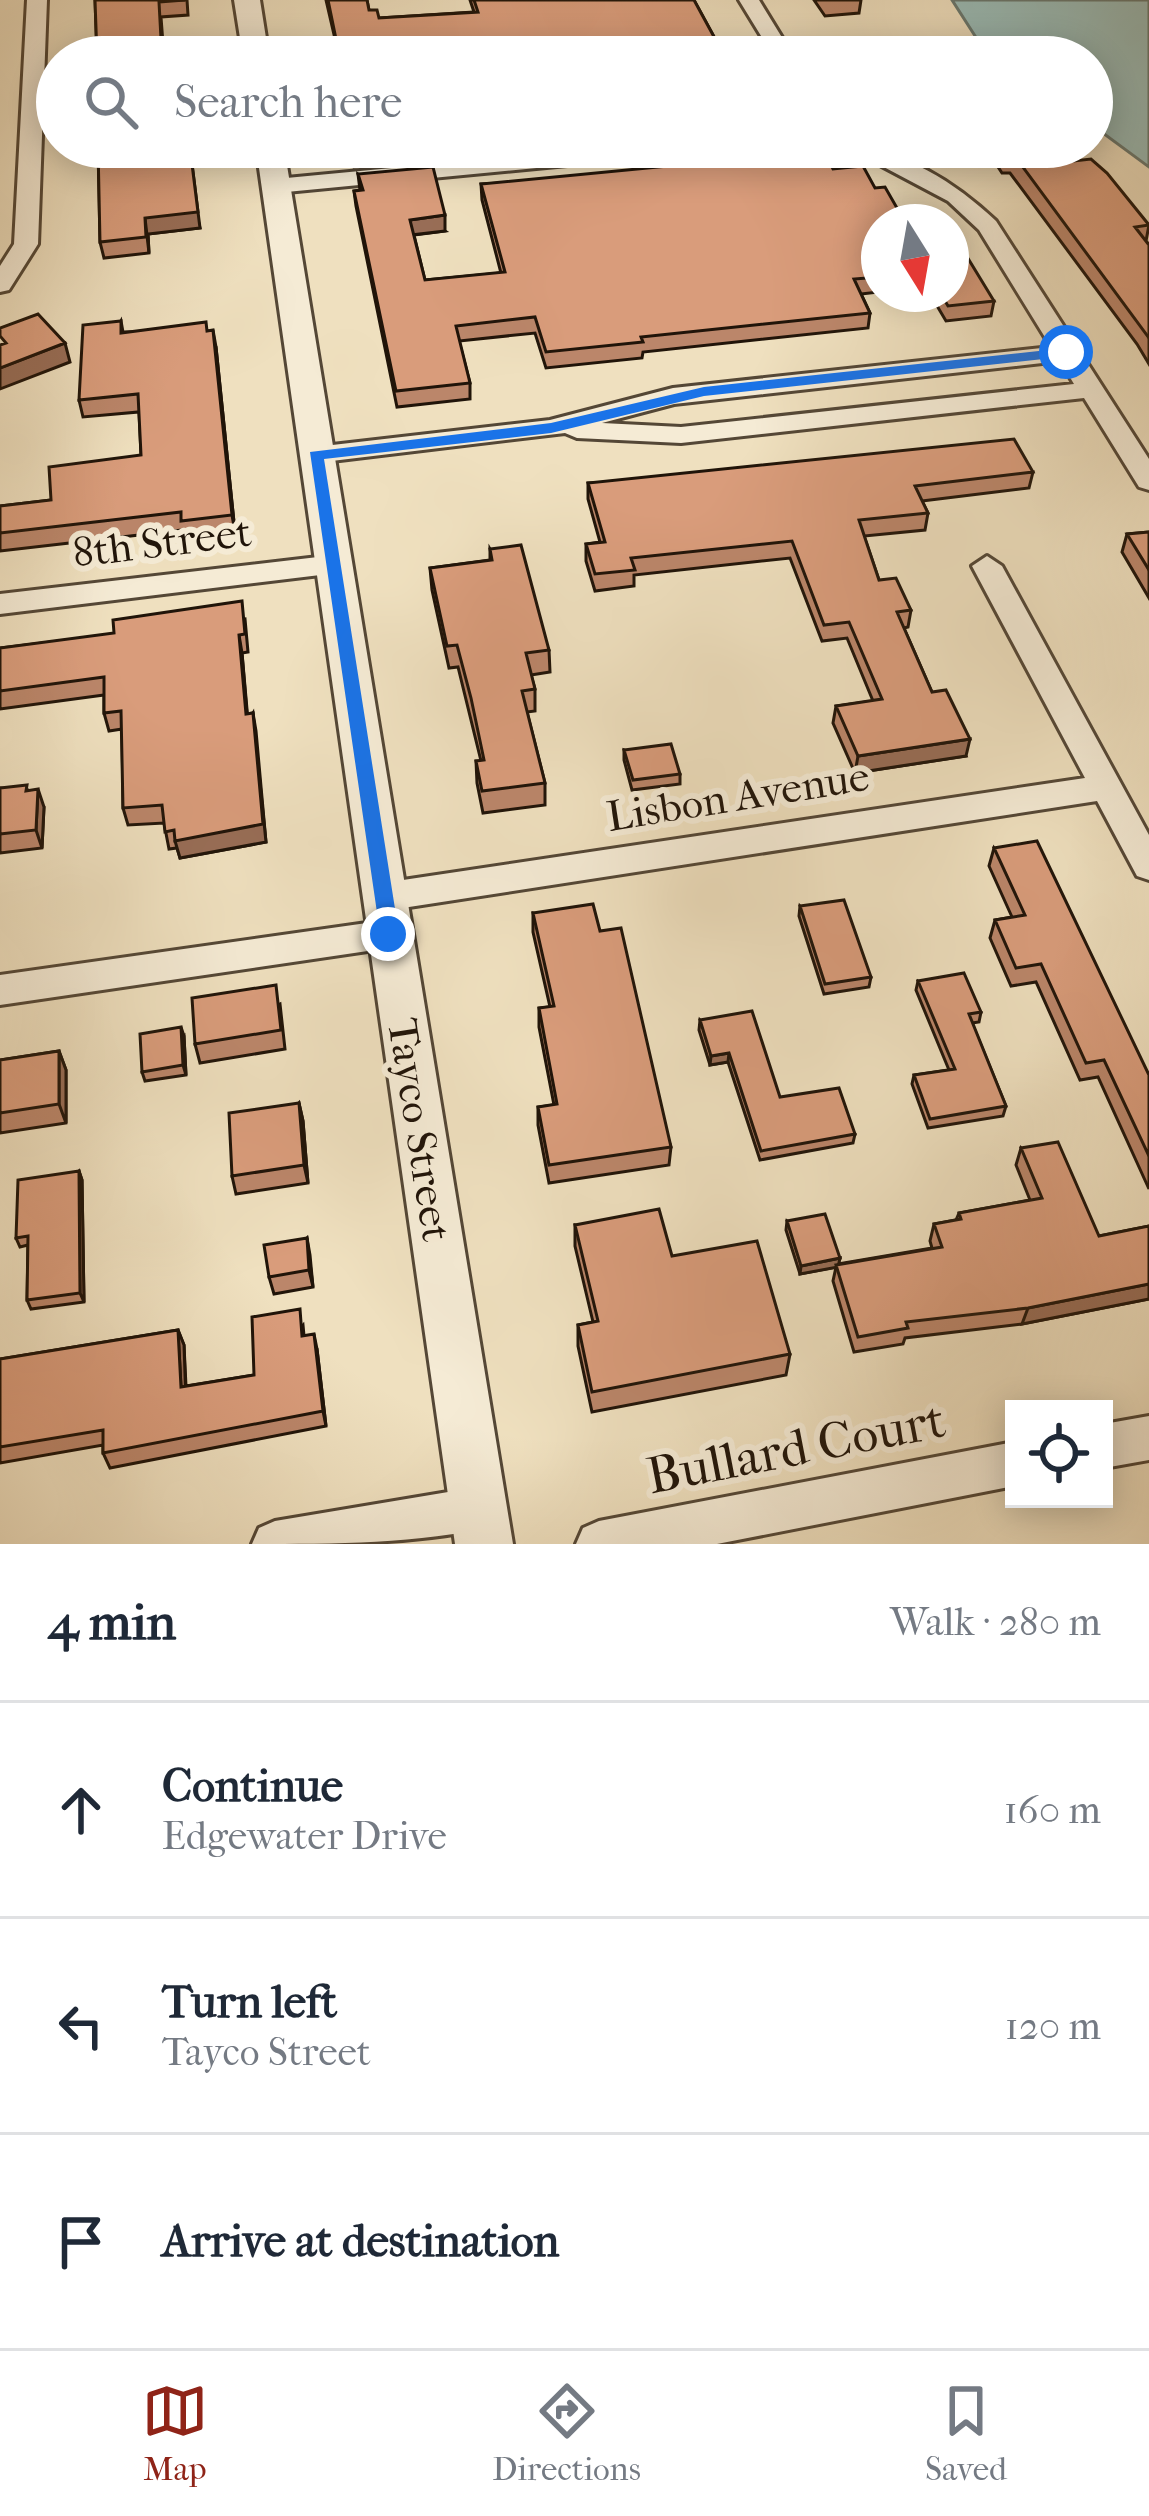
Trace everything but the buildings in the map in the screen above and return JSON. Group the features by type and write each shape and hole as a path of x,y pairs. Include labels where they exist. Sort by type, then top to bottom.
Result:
{"street":[{"path":"0,285 26,244 37,0"},
{"path":"247,0 253,36"},
{"path":"749,0 771,36"},
{"name":"Tayco Street","path":"273,168 481,1527"},
{"path":"902,168 974,210 988,226 1149,481"},
{"path":"315,455 551,428 674,396 1066,352"},
{"path":"551,428 682,435 1088,390"},
{"name":"8th Street","path":"0,604 334,565"},
{"path":"987,566 1149,867"},
{"name":"Lisbon Avenue","path":"0,990 1106,787"},
{"path":"1113,1444 1149,1438"},
{"name":"Bullard Court","path":"599,1544 1005,1466"},
{"path":"275,1544 481,1527"}],"water":[{"path":"952,0 1149,0 1149,167 1113,140 1113,36 975,36"}],"route":[{"path":"388,934 315,455 551,428 674,396 1066,352"}]}
